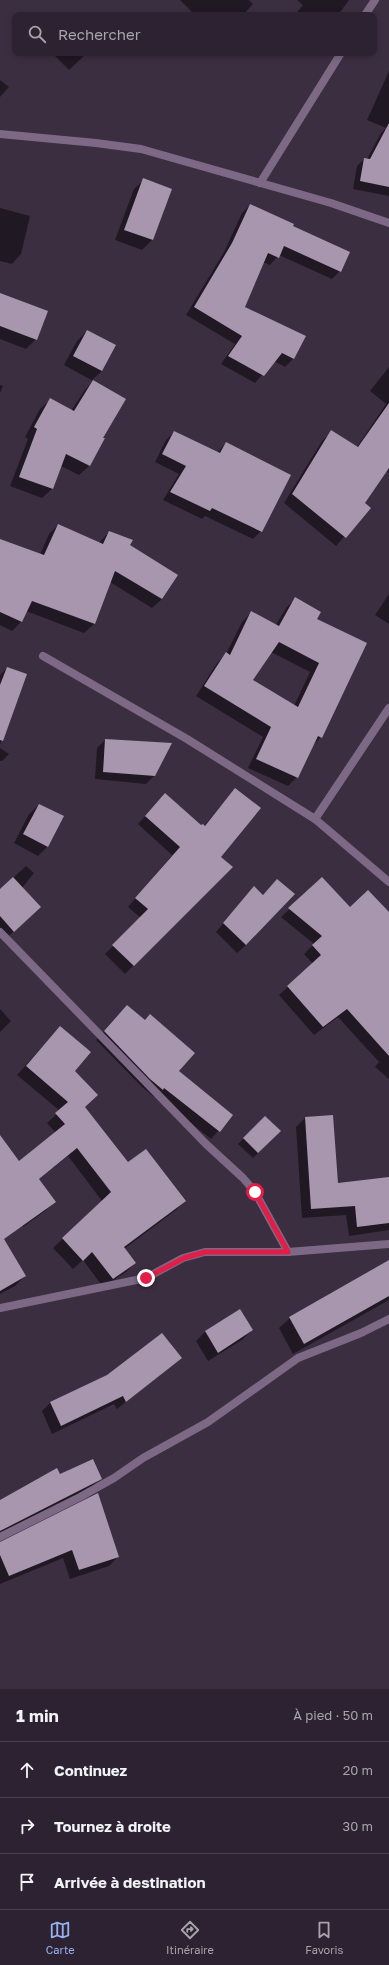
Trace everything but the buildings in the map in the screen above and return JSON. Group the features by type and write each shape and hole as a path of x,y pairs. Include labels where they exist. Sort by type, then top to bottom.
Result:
{"street":[{"path":"367,12 375,0"},
{"path":"260,183 340,56"},
{"path":"0,134 96,143 141,149 331,203 389,223"},
{"path":"43,656 187,739 316,819 389,882"},
{"path":"316,819 389,708"},
{"path":"0,932 206,1144 243,1178 255,1192 288,1252"},
{"path":"0,1308 146,1278 184,1258 205,1252 288,1252 389,1244"},
{"path":"0,1537 80,1497 114,1478 143,1458 208,1422 298,1358 361,1333 389,1319"}],"route":[{"path":"146,1278 184,1258 205,1252 288,1252 262,1208 255,1192"}]}
